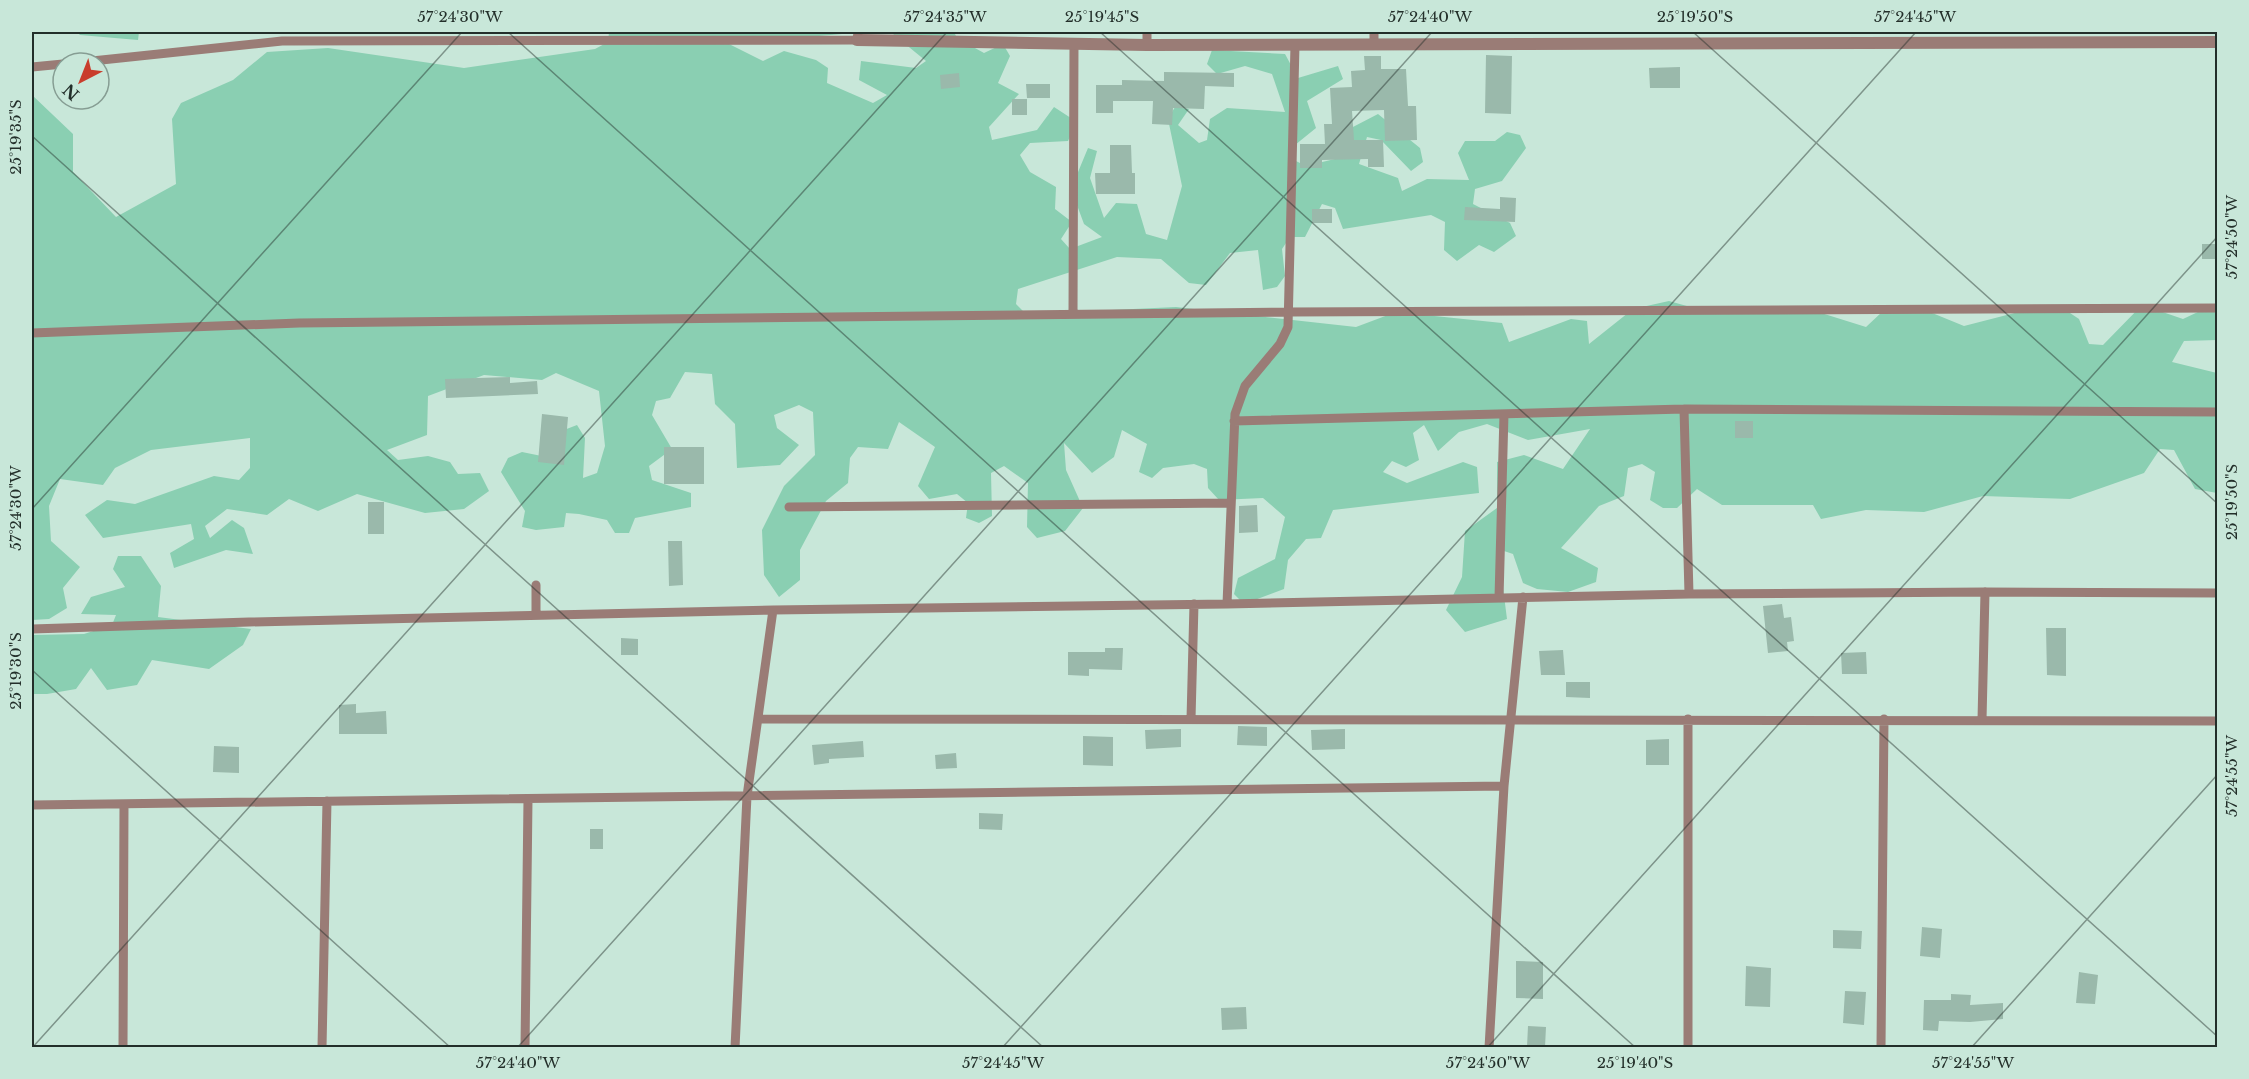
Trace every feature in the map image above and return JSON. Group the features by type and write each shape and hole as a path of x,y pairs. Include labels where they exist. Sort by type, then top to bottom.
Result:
{"street":[{"path":"857,36 1074,43 1148,38 1295,45 1374,38 1563,37 2217,42"}],"lane":[{"path":"111,59 282,40 857,36"},
{"path":"1073,314 1074,43"},
{"path":"1227,604 1234,421 1238,402 1245,386 1280,344 1288,327 1295,45"},
{"path":"32,68 51,66"},
{"path":"32,333 298,323 1073,314 2217,308"},
{"path":"1234,421 1684,409 2217,412"},
{"path":"1684,409 1689,594"},
{"path":"1499,598 1504,414"},
{"path":"789,507 1231,503"},
{"path":"536,585 536,615"},
{"path":"1982,720 1985,592"},
{"path":"32,629 536,615 1689,594 2217,593"},
{"path":"1489,1047 1504,786 1523,597"},
{"path":"1191,719 1194,604"},
{"path":"735,1047 747,796 773,610"},
{"path":"758,719 2217,721"},
{"path":"1688,719 1688,1047"},
{"path":"1881,1047 1884,719"},
{"path":"32,805 1504,786"},
{"path":"525,1047 528,799"},
{"path":"322,1047 327,801"},
{"path":"123,1047 124,804"}],"green space":[{"path":"77,32 139,32 138,40 80,35"},
{"path":"609,32 865,32 729,44 763,61 784,51 816,60 828,68 827,83 873,103 887,95 859,80 861,61 916,68 926,61 893,34 894,32 954,32 957,38 984,53 1003,44 1010,56 998,83 1019,94 989,127 992,140 1037,130 1054,107 1077,122 1068,141 1030,143 1020,155 1030,172 1056,187 1055,209 1072,222 1061,239 1070,249 1102,237 1084,224 1071,189 1088,148 1097,151 1090,178 1104,218 1116,203 1137,204 1146,234 1167,240 1182,186 1168,119 1175,107 1189,109 1178,125 1199,143 1207,140 1210,119 1227,108 1285,112 1272,74 1245,66 1217,74 1207,64 1212,50 1285,54 1298,78 1338,66 1343,79 1307,101 1316,128 1295,145 1292,159 1306,166 1347,156 1351,128 1378,114 1420,148 1423,162 1411,171 1381,140 1367,137 1359,164 1398,178 1402,191 1427,179 1469,180 1458,153 1465,141 1495,141 1507,132 1520,135 1526,148 1502,181 1475,189 1473,204 1510,223 1516,236 1494,252 1479,245 1457,261 1444,250 1445,222 1431,215 1343,229 1335,208 1322,204 1305,237 1290,237 1282,249 1285,276 1277,287 1263,290 1258,250 1230,253 1206,285 1189,283 1161,259 1117,257 1018,289 1016,304 1026,314 1176,307 1356,327 1396,312 1502,323 1509,342 1571,319 1587,321 1589,344 1633,309 1669,301 1694,308 1802,307 1866,327 1882,312 1920,308 1964,326 2038,307 2067,311 2079,319 2089,344 2103,345 2142,305 2183,319 2217,303 2217,340 2184,341 2172,362 2217,373 2217,493 2195,489 2174,450 2160,449 2144,473 2070,499 1983,496 1924,512 1866,510 1821,519 1813,505 1722,505 1697,489 1677,508 1663,508 1650,500 1655,472 1642,464 1628,468 1624,496 1599,506 1561,548 1598,568 1596,582 1568,592 1537,589 1523,583 1513,554 1498,549 1507,619 1465,632 1446,610 1462,577 1465,531 1497,508 1497,462 1524,455 1563,469 1590,429 1528,440 1487,424 1459,432 1438,451 1424,425 1413,433 1419,460 1406,467 1392,461 1383,472 1407,483 1463,462 1477,467 1479,493 1333,510 1321,538 1306,539 1288,560 1284,589 1244,604 1234,594 1238,578 1275,559 1285,517 1263,498 1219,500 1208,488 1207,469 1194,464 1163,468 1152,478 1139,472 1147,444 1122,430 1114,457 1092,473 1064,443 1066,470 1083,508 1065,531 1037,538 1027,527 1028,483 1004,466 991,473 992,516 979,523 966,518 968,503 957,494 929,499 918,486 935,447 899,422 888,449 858,447 850,458 848,483 826,501 800,550 800,580 779,597 764,575 762,530 784,486 815,455 813,412 799,405 774,415 777,428 799,445 780,465 737,468 735,424 715,404 712,374 685,372 670,398 656,401 652,415 672,449 649,466 652,480 691,493 691,507 635,518 629,533 615,533 607,520 566,513 564,527 536,530 522,527 525,511 501,472 508,458 522,452 561,460 564,430 577,425 585,438 583,478 597,473 605,446 599,391 556,373 542,380 484,375 428,396 427,435 387,450 398,460 428,456 450,462 458,474 480,473 489,491 464,509 425,513 357,494 318,511 289,499 267,515 227,509 205,526 210,538 232,520 244,528 253,554 226,550 174,568 170,553 194,539 191,524 103,538 85,515 107,500 135,504 214,476 239,480 250,468 250,438 151,450 115,468 103,485 60,479 49,506 51,541 80,567 63,588 67,608 49,619 32,620 32,95 73,134 73,172 116,217 176,184 172,119 181,103 233,80 267,52 328,48 464,68 595,49 608,42"},
{"path":"118,556 141,556 161,586 158,617 251,629 243,645 209,669 152,660 137,685 107,690 91,668 76,689 32,694 32,635 84,634 112,625 116,615 81,614 91,597 125,587 113,569"}],"building":[{"path":"1486,55 1512,56 1511,114 1485,113"},
{"path":"1364,56 1381,56 1381,69 1406,69 1408,106 1416,106 1417,140 1385,141 1384,110 1352,111 1354,140 1383,140 1384,167 1368,167 1368,159 1322,160 1322,168 1300,168 1300,144 1325,144 1324,124 1332,124 1330,88 1352,87 1351,71 1365,70"},
{"path":"1680,67 1680,88 1650,88 1649,68"},
{"path":"1164,72 1234,73 1234,87 1205,86 1204,109 1173,108 1172,125 1152,124 1153,101 1113,101 1113,113 1096,113 1096,85 1122,85 1122,80 1164,81"},
{"path":"959,73 960,87 941,89 940,75"},
{"path":"1026,84 1050,84 1050,98 1027,98"},
{"path":"1012,99 1027,99 1027,115 1012,115"},
{"path":"1110,145 1131,145 1135,194 1096,194 1095,173 1110,173"},
{"path":"1500,197 1516,198 1515,222 1464,220 1465,207 1500,209"},
{"path":"1312,209 1332,209 1332,223 1312,223"},
{"path":"2202,244 2217,244 2217,259 2202,259"},
{"path":"510,377 510,383 537,381 538,394 446,398 445,379"},
{"path":"542,414 568,417 564,465 538,462"},
{"path":"1735,421 1753,421 1753,438 1735,438"},
{"path":"664,447 704,447 704,484 664,484"},
{"path":"368,502 384,502 384,534 368,534"},
{"path":"1257,505 1258,532 1239,533 1239,506"},
{"path":"668,541 682,541 683,585 669,586"},
{"path":"1782,604 1784,618 1791,617 1794,641 1787,642 1788,651 1768,653 1763,606"},
{"path":"2046,628 2066,628 2066,676 2047,675"},
{"path":"621,638 638,639 638,655 621,655"},
{"path":"1105,648 1123,648 1122,670 1089,669 1089,676 1068,675 1068,652 1105,652"},
{"path":"1563,650 1565,675 1541,675 1539,651"},
{"path":"1866,652 1867,674 1842,674 1841,653"},
{"path":"1566,682 1590,682 1590,698 1566,697"},
{"path":"356,704 356,713 386,711 387,734 339,734 339,705"},
{"path":"1238,726 1267,727 1267,746 1237,745"},
{"path":"1181,729 1181,747 1146,749 1145,730"},
{"path":"1345,729 1345,749 1312,750 1311,730"},
{"path":"1083,736 1113,737 1113,766 1083,765"},
{"path":"1669,739 1669,765 1646,765 1646,740"},
{"path":"863,741 864,757 829,759 829,763 814,765 812,745"},
{"path":"214,746 239,747 239,773 213,772"},
{"path":"956,753 957,768 936,769 935,755"},
{"path":"979,813 1003,814 1002,830 979,829"},
{"path":"590,829 603,829 603,849 590,849"},
{"path":"1922,927 1942,929 1940,958 1920,956"},
{"path":"1833,930 1862,931 1861,949 1833,948"},
{"path":"1516,961 1543,962 1543,999 1516,998"},
{"path":"1746,966 1771,968 1770,1007 1745,1006"},
{"path":"2079,972 2098,975 2095,1004 2076,1003"},
{"path":"1845,991 1866,992 1864,1025 1843,1023"},
{"path":"1951,994 1971,995 1970,1005 2003,1003 2003,1019 1970,1022 1939,1021 1938,1031 1923,1030 1924,1000 1951,1000"},
{"path":"1246,1007 1247,1029 1222,1030 1221,1008"},
{"path":"1528,1026 1546,1027 1545,1047 1527,1047"}]}
